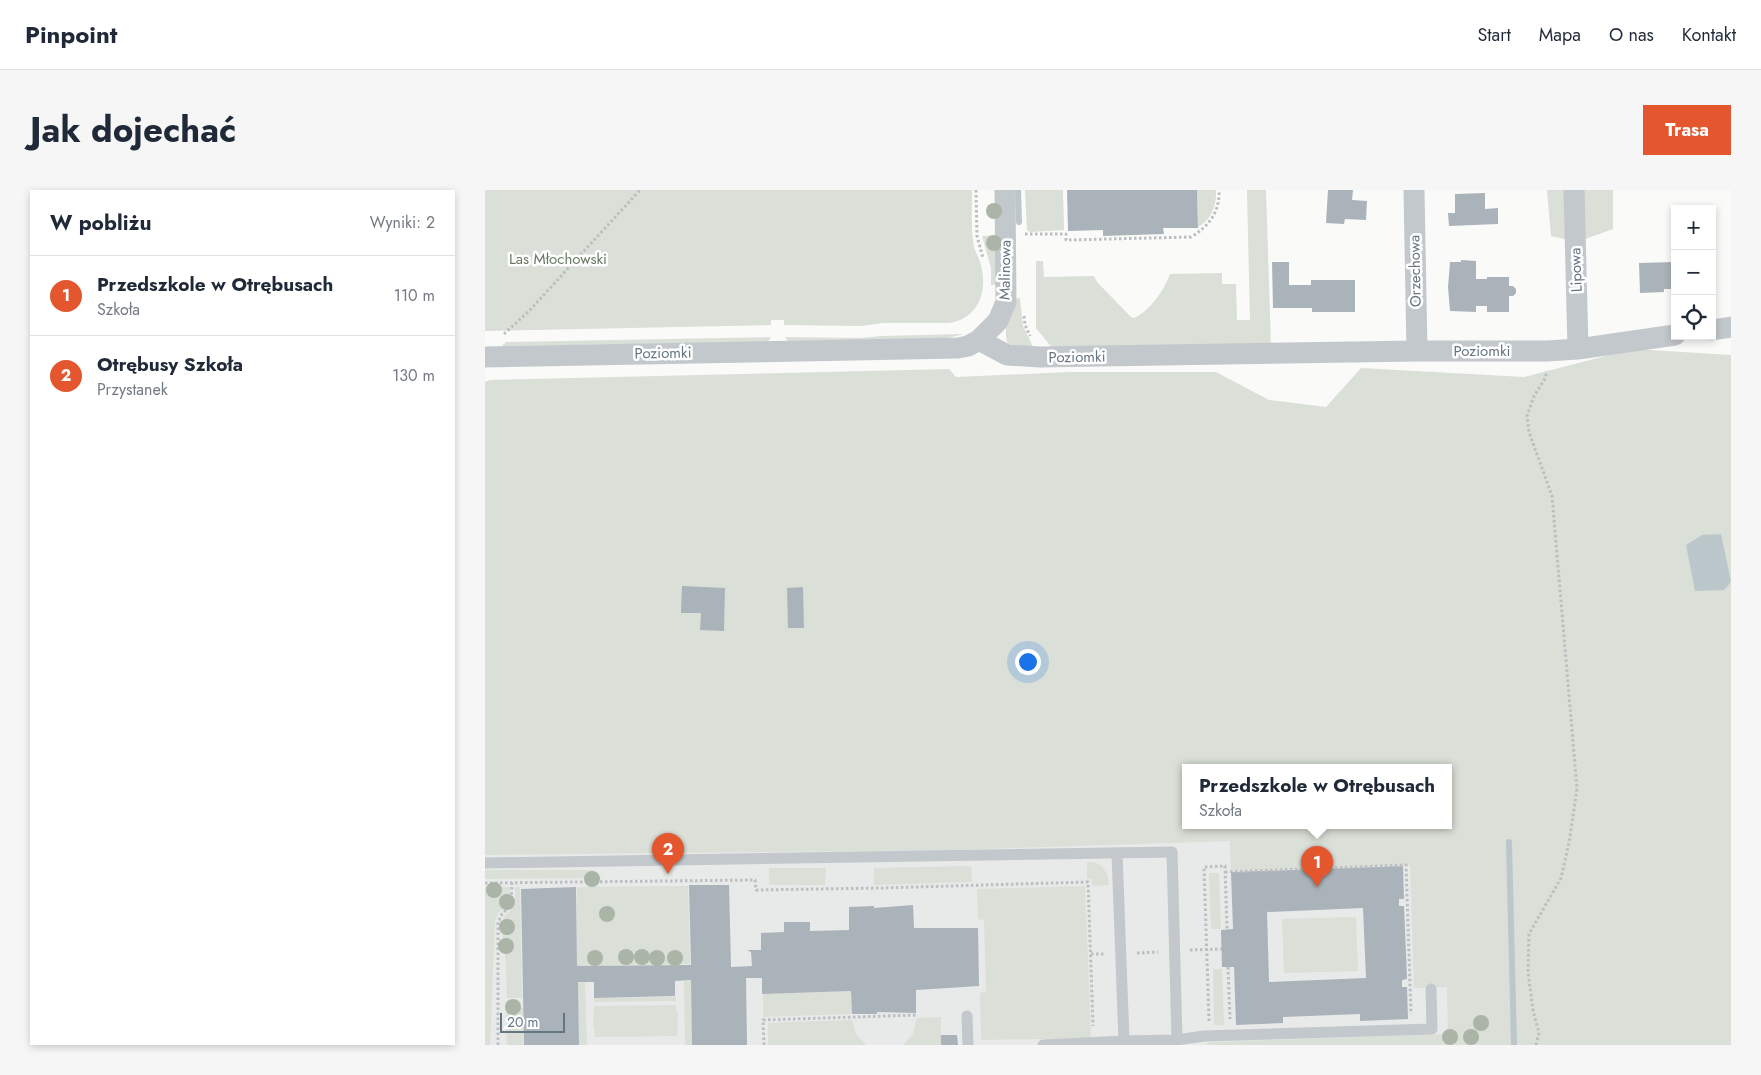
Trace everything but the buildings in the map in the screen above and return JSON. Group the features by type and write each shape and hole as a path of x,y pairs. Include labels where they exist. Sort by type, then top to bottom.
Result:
{"street":[{"name":"Malinowa","path":"979,340 998,321 1006,302 1005,190"},
{"name":"Orzechowa","path":"1414,190 1417,351"},
{"name":"Lipowa","path":"1573,190 1578,349"},
{"path":"1716,329 1731,327"},
{"name":"Poziomki","path":"485,357 958,348 968,346 979,340 1007,355 1040,357 1417,351 1547,351 1578,349 1671,337"}],"lane":[{"path":"485,863 1171,852 1177,1040"},
{"path":"1117,853 1124,1041"},
{"path":"1043,1045 1177,1040 1205,1036 1432,1029 1431,989"},
{"path":"967,1016 968,1045"}],"path":[{"path":"500,338 529,311 640,190"},
{"path":"976,190 978,244 985,264"},
{"path":"1024,234 1066,234 1066,240 1191,237 1203,230 1214,214 1218,204 1219,190"},
{"path":"1023,307 1025,325 1040,357"},
{"path":"1537,1045 1539,1033 1533,1010 1528,972 1529,934 1561,878 1569,843 1577,789 1552,496 1529,432 1527,416 1534,396 1546,377 1547,351"},
{"path":"1225,872 1407,865 1411,1019"},
{"path":"1209,1028 1204,867 1225,866 1227,930"},
{"path":"485,884 755,880 755,890 1088,882 1094,1044"},
{"path":"498,1045 498,922 502,914 511,905 512,883"},
{"path":"1185,950 1222,949"},
{"path":"1131,953 1165,952"},
{"path":"1091,954 1111,954"},
{"path":"1229,968 1230,1027"},
{"path":"763,1045 763,1020 917,1015"}],"shaded area":[{"path":"1721,534 1731,582 1724,590 1695,591 1686,545 1702,535"},
{"path":"1495,830 1501,1038 1276,1045 485,1045 485,853"}],"green space":[{"name":"Las Młochowski","path":"485,190 972,190 972,234 983,275 982,294 974,310 967,316 949,323 883,323 861,326 784,325 784,320 771,320 771,325 485,331"},
{"path":"1025,190 1063,190 1064,230 1030,232 1027,230"},
{"path":"1197,190 1216,190 1212,212 1203,224 1198,227"},
{"path":"1247,190 1266,190 1271,346 1053,349 1036,328 1036,261 1043,261 1044,277 1094,276 1097,282 1134,318 1145,311 1156,299 1170,274 1222,273 1222,284 1236,284 1237,320 1250,320"},
{"path":"1547,190 1613,190 1613,229 1577,242 1551,236"},
{"path":"995,235 998,239 998,285 991,285 991,268 982,236"},
{"path":"1020,298 1023,326 1034,349 1008,344 1006,338 1009,315 1015,299"},
{"path":"964,334 944,339 788,341 785,337 861,338"},
{"path":"771,337 768,342 502,346 506,342"},
{"path":"1633,349 1731,355 1731,1045 1206,1045 1210,1042 1445,1034 1445,1037 1448,1037 1447,987 1414,988 1410,865 1231,871 1230,841 951,850 485,855 485,382 490,380 949,369 956,377 1071,372 1216,372 1269,400 1326,407 1361,368 1524,377"},
{"path":"1087,862 1097,863 1106,871 1109,885 1092,886 1092,879 1087,878"},
{"path":"971,866 972,882 874,885 874,868"},
{"path":"769,868 826,868 825,885 769,885"},
{"path":"485,870 593,870 602,878 485,879"},
{"path":"1209,873 1219,873 1221,929 1211,929"},
{"path":"688,886 690,964 577,966 577,887"},
{"path":"1085,886 1091,1038 982,1040 980,993 986,992 984,920 978,919 977,889"},
{"path":"485,887 510,887 509,903 498,913 495,921 490,1045 485,1045"},
{"path":"515,887 520,887 522,998 507,998 506,963 501,924 515,902"},
{"path":"1356,917 1358,971 1284,973 1282,919"},
{"path":"1213,969 1222,969 1224,1025 1214,1025"},
{"path":"684,981 691,981 692,1045 685,1045"},
{"path":"585,982 587,1045 579,1045 578,983"},
{"path":"851,991 852,1014 763,1017 763,994"},
{"path":"676,997 676,1001 594,1002 594,998"},
{"path":"676,1005 676,1011 678,1011 677,1036 595,1037 593,1027 594,1006"},
{"path":"506,1008 523,1008 523,1045 507,1045"},
{"path":"941,1017 941,1045 903,1045 913,1034 917,1018"},
{"path":"852,1020 856,1034 866,1045 768,1045 768,1023"}],"waterway":[{"path":"1018,190 1019,222"},
{"path":"1509,842 1514,1045"}],"place":[{"name":"Otrębusy Szkoła","path":"668,874"},
{"name":"Przedszkole w Otrębusach","path":"1317,887"}]}
